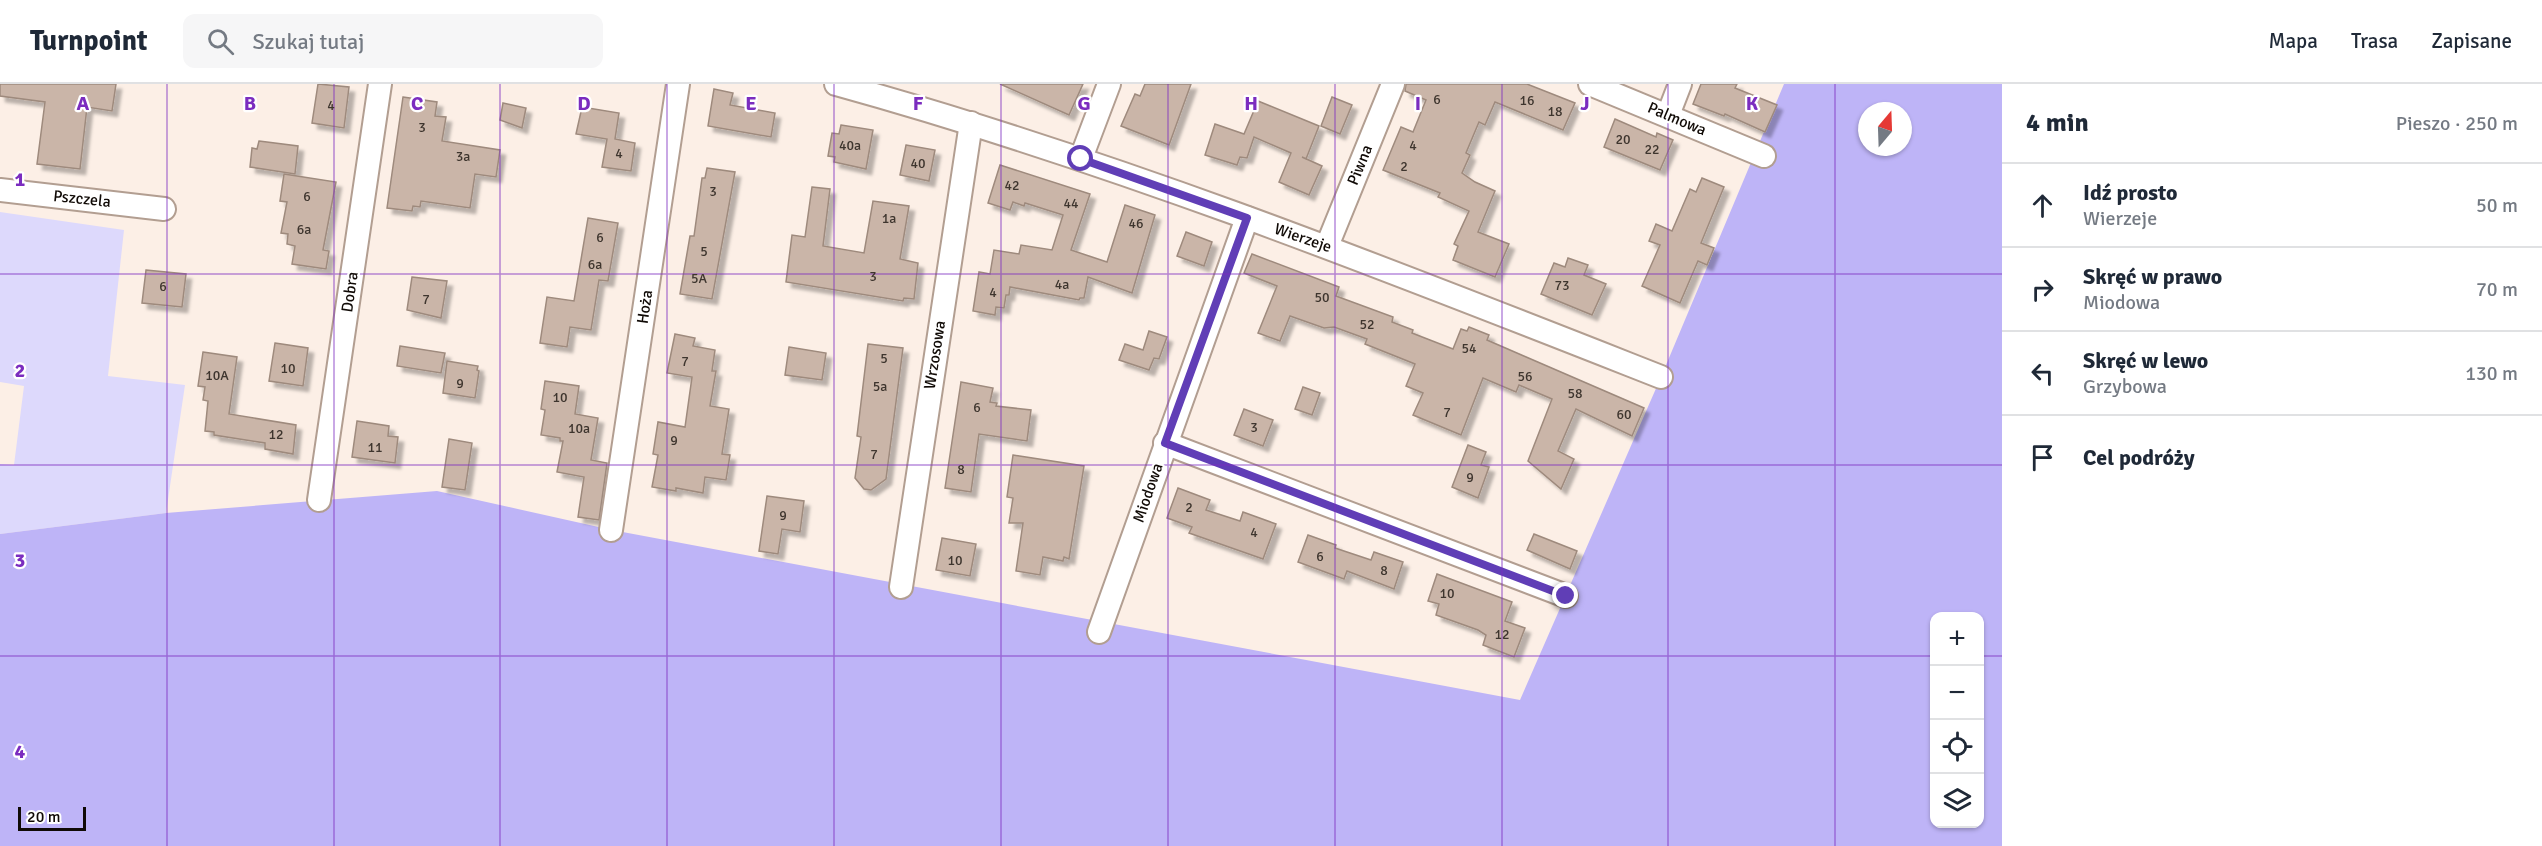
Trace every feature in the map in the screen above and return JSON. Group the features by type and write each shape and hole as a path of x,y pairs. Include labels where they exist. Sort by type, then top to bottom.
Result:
{"street":[{"name":"Dobra","path":"319,500 380,84"},
{"name":"Hoża","path":"611,530 678,84"},
{"name":"Wierzeje","path":"836,84 900,92 971,123 1081,159 1327,246 1661,377"},
{"path":"1081,159 1109,84"},
{"name":"Piwna","path":"1327,246 1393,84"},
{"name":"Palmowa","path":"1590,84 1764,156"},
{"path":"1668,115 1680,84"},
{"name":"Wrzosowa","path":"901,587 971,123"},
{"name":"Pszczela","path":"0,190 164,209"},
{"name":"Miodowa","path":"1099,633 1247,218"},
{"path":"1165,443 1566,596"}],"shaded area":[{"path":"1784,84 2002,84 2002,846 0,846 0,534 166,513 437,491 612,530 1520,700 1661,377"},
{"path":"0,212 124,230 108,376 185,385 166,513 0,534 0,464 14,465 24,386 0,382"}],"building":[{"path":"0,84 116,84 112,111 87,107 80,169 37,164 45,102 0,96"},
{"path":"318,84 349,87 344,128 312,123"},
{"path":"1000,84 1083,84 1069,115"},
{"path":"1145,84 1191,84 1169,145 1121,126 1135,94 1140,96"},
{"path":"1406,84 1527,84 1575,103 1563,130 1495,102 1485,125 1479,122 1466,153 1470,155 1462,173 1495,191 1478,232 1509,244 1495,277 1453,260 1458,246 1454,244 1469,211 1438,197 1440,193 1383,170 1401,127 1413,132 1426,100 1405,91"},
{"path":"1701,84 1737,84 1735,88 1777,105 1765,132 1725,114 1724,116 1693,104"},
{"path":"714,89 733,93 730,105 775,113 771,137 708,126"},
{"path":"403,97 437,102 435,116 446,117 442,141 500,150 496,177 475,174 470,208 421,201 420,207 413,206 412,211 387,208"},
{"path":"1332,97 1352,105 1340,134 1321,126"},
{"path":"1258,101 1319,126 1306,159 1322,166 1309,195 1279,182 1291,153 1254,137 1247,158 1240,157 1237,165 1205,155 1215,124 1244,134"},
{"path":"503,103 526,108 522,128 500,120"},
{"path":"582,107 619,113 615,139 635,143 631,171 602,167 607,139 576,134"},
{"path":"1615,119 1656,137 1657,133 1673,140 1660,170 1604,147"},
{"path":"841,125 873,130 866,169 834,162 835,157 828,156 832,133 839,134"},
{"path":"259,141 298,146 295,174 250,167 252,148 257,149"},
{"path":"906,145 935,150 929,181 900,175"},
{"path":"1000,165 1090,194 1071,250 1107,262 1125,205 1155,215 1132,293 1088,277 1084,298 1079,300 1010,287 1004,308 996,307 995,315 973,311 979,272 990,274 994,250 1019,254 1021,245 1052,250 1063,215 1025,203 1024,206 1013,202 1010,210 988,203"},
{"path":"707,168 735,172 712,299 680,294 690,236 694,236 702,178 705,178"},
{"path":"284,174 336,182 323,250 329,251 326,269 292,264 295,246 287,244 288,234 281,233 287,202 280,201"},
{"path":"1702,178 1724,187 1701,243 1714,248 1707,265 1698,261 1680,303 1642,286 1660,245 1649,241 1656,224 1672,231 1690,189 1696,192"},
{"path":"812,187 830,189 823,246 864,253 873,201 909,206 900,259 918,263 914,299 904,298 903,301 786,282 792,235 805,237"},
{"path":"588,218 618,223 608,281 599,280 591,330 570,327 567,347 540,343 547,297 574,301"},
{"path":"1186,232 1212,242 1204,266 1177,256"},
{"path":"1252,254 1339,287 1336,296 1393,317 1392,322 1413,330 1412,333 1453,349 1461,329 1467,331 1469,327 1489,335 1487,340 1644,408 1632,436 1576,409 1558,451 1574,459 1561,489 1528,461 1552,399 1519,385 1516,392 1483,378 1461,435 1413,415 1423,393 1406,386 1415,364 1365,344 1367,339 1334,327 1324,328 1290,316 1280,341 1258,333 1277,286 1244,273"},
{"path":"1568,258 1588,265 1584,275 1606,284 1592,315 1541,294 1554,263 1565,267"},
{"path":"146,270 186,274 182,307 142,303"},
{"path":"412,277 447,281 441,318 407,310"},
{"path":"1149,331 1167,337 1159,359 1154,358 1149,370 1119,360 1125,344 1143,350"},
{"path":"675,334 695,338 693,346 715,350 712,371 716,371 710,406 729,409 722,454 730,455 726,480 705,477 703,493 676,488 676,491 652,487 658,455 653,454 658,422 685,427 692,377 667,373"},
{"path":"275,343 308,348 303,386 269,381"},
{"path":"868,344 903,348 886,479 871,490 864,489 855,478 861,437 857,436"},
{"path":"400,346 445,353 441,373 397,366"},
{"path":"789,347 826,353 822,380 785,375"},
{"path":"203,352 237,357 229,414 296,425 293,454 265,449 265,443 214,435 214,432 205,431 208,401 203,400 205,387 198,386"},
{"path":"447,361 478,366 475,398 443,393"},
{"path":"545,381 579,386 575,414 598,418 591,460 607,463 599,520 578,517 584,477 557,472 563,441 560,441 560,438 541,435 545,410 541,409"},
{"path":"961,382 993,388 990,402 997,403 996,406 1031,410 1027,441 979,434 971,492 945,488"},
{"path":"1303,387 1320,393 1312,415 1295,409"},
{"path":"1244,409 1273,420 1263,446 1234,435"},
{"path":"357,421 389,426 388,436 398,437 395,463 352,457"},
{"path":"449,439 472,443 465,490 442,487"},
{"path":"1468,445 1486,452 1481,465 1489,467 1478,498 1452,487"},
{"path":"1013,455 1084,466 1069,559 1064,557 1063,561 1043,557 1040,575 1016,571 1023,523 1009,523 1013,498 1007,497"},
{"path":"1178,488 1210,500 1206,510 1240,521 1243,512 1276,524 1263,559 1189,533 1192,527 1167,518"},
{"path":"767,496 804,501 800,532 782,529 778,554 759,551"},
{"path":"1534,534 1577,551 1570,569 1527,550"},
{"path":"1308,535 1336,545 1335,548 1371,560 1374,552 1403,562 1394,589 1347,571 1344,579 1298,562"},
{"path":"942,538 976,544 970,576 936,570"},
{"path":"1437,574 1512,602 1505,621 1525,628 1514,657 1483,645 1486,635 1478,630 1436,615 1439,604 1428,601"}],"route":[{"path":"1081,159 1247,218 1165,443 1566,596"}]}
